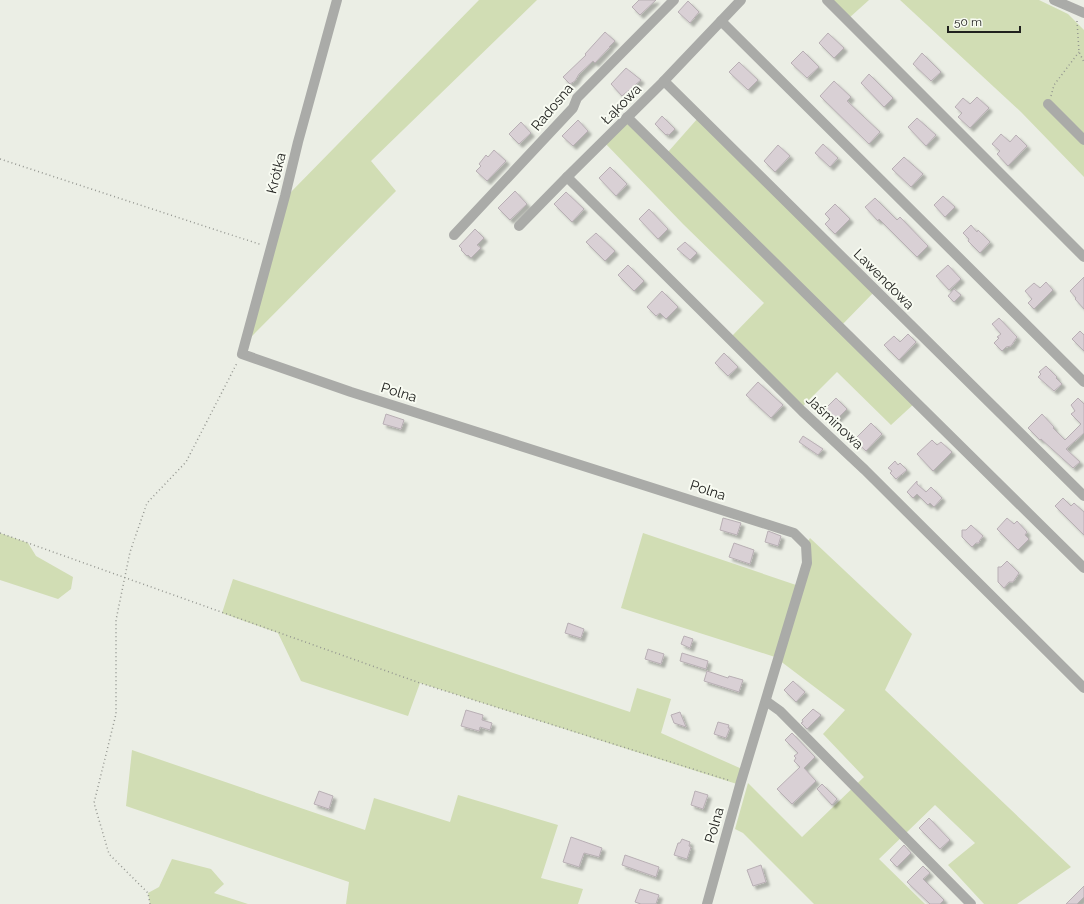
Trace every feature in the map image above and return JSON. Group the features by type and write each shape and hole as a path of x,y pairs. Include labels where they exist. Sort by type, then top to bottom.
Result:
{"street":[{"name":"Krótka","path":"242,354 337,0"},
{"name":"Radosna","path":"454,235 573,108 577,98 674,0"},
{"name":"Łąkowa","path":"519,226 567,176 664,81 741,0"},
{"path":"827,0 1084,257"},
{"path":"1054,0 1080,12"},
{"path":"721,21 1084,382"},
{"name":"Lawendowa","path":"664,81 1084,496"},
{"path":"1048,104 1084,140"},
{"path":"627,117 1084,568"},
{"name":"Jaśminowa","path":"567,176 802,411 865,470 1084,688"},
{"name":"Polna","path":"242,354 351,392 794,533 806,545 807,563 740,785 707,904"},
{"path":"766,701 780,711 971,904"}],"path":[{"path":"1080,12 1079,52 1084,62"},
{"path":"1048,104 1054,85 1079,52"},
{"path":"0,159 270,248"},
{"path":"150,904 148,893 109,854 94,803 116,714 116,620 130,552 147,503 186,462 242,354"},
{"path":"0,534 420,683 740,785"}],"green space":[{"path":"479,0 537,0 371,161 396,191 244,344 289,194"},
{"path":"832,0 869,0 849,18"},
{"path":"900,0 1039,0 1068,14 1084,30 1084,177 1021,112"},
{"path":"631,117 668,152 698,118 876,290 839,328 916,402 891,425 837,372 802,407 732,336 764,303 683,224 603,141"},
{"path":"0,533 28,543 36,556 73,577 71,589 58,599 0,580"},
{"path":"643,533 799,586 806,545 810,538 912,634 885,690 1071,867 1017,904 984,904 948,865 975,843 935,805 879,859 925,904 814,904 743,833 735,829 748,783 802,837 864,777 823,734 845,710 775,657 621,608"},
{"path":"233,579 630,712 637,688 671,699 661,733 742,769 740,785 420,683 408,716 301,681 278,633 222,613"},
{"path":"132,750 365,830 374,798 450,822 458,795 558,825 541,878 583,889 578,904 346,904 349,882 126,806"},
{"path":"172,859 211,869 224,884 214,893 248,904 150,904 148,893 159,887"}],"building":[{"path":"639,0 656,0 640,15 632,7"},
{"path":"688,1 699,12 690,23 678,12"},
{"path":"605,32 615,41 595,63 593,61 579,74 575,81 570,84 563,77 586,55 585,54"},
{"path":"828,33 844,48 834,58 819,43"},
{"path":"803,51 819,67 807,78 791,63"},
{"path":"922,53 941,72 931,81 913,64"},
{"path":"739,62 758,80 748,90 729,72"},
{"path":"626,68 641,80 622,96 611,84"},
{"path":"869,74 893,98 884,107 861,83"},
{"path":"834,81 851,97 847,101 880,132 869,144 820,96"},
{"path":"977,97 989,108 970,128 958,117 962,113 955,107 963,98 970,104"},
{"path":"662,116 675,129 669,135 666,135 655,124"},
{"path":"917,118 936,135 926,146 908,127"},
{"path":"578,120 588,131 573,146 562,136"},
{"path":"521,122 531,133 519,144 509,134"},
{"path":"1001,134 1010,142 1016,135 1027,146 1008,166 997,154 1000,151 992,144"},
{"path":"823,144 838,158 830,167 815,153"},
{"path":"778,145 790,156 775,172 764,161"},
{"path":"494,150 506,161 487,181 476,171 481,166 479,164 486,155 488,157"},
{"path":"904,157 923,174 911,187 892,169"},
{"path":"610,167 627,184 616,196 599,178"},
{"path":"515,191 527,204 510,220 498,208"},
{"path":"566,192 584,209 572,222 554,204"},
{"path":"943,196 955,207 945,217 934,205"},
{"path":"875,198 897,220 900,217 928,246 917,257 865,207"},
{"path":"835,204 850,219 835,234 825,224 830,219 825,214"},
{"path":"649,209 668,229 658,239 639,219"},
{"path":"971,225 977,232 978,230 990,242 980,253 968,241 969,239 963,233"},
{"path":"475,229 484,238 477,245 481,248 471,258 461,250 462,249 459,246"},
{"path":"596,233 615,251 605,261 586,242"},
{"path":"685,242 697,253 690,260 677,249"},
{"path":"628,265 644,281 634,291 618,275"},
{"path":"948,265 961,279 949,290 936,276"},
{"path":"1084,277 1084,309 1070,291"},
{"path":"1046,282 1053,290 1034,309 1028,303 1032,299 1025,291 1034,283 1040,288"},
{"path":"954,289 961,295 954,302 948,296"},
{"path":"662,291 678,307 666,319 660,313 656,316 647,307"},
{"path":"999,318 1017,337 1011,346 1006,347 1002,351 994,343 999,338 997,337 1001,334 992,324"},
{"path":"1080,331 1084,335 1084,351 1072,339"},
{"path":"908,334 916,342 899,360 884,345 894,336 900,342"},
{"path":"724,353 738,367 728,376 715,363"},
{"path":"1046,366 1062,384 1054,391 1038,377 1041,374 1039,372"},
{"path":"758,382 783,405 771,418 746,395"},
{"path":"836,398 847,409 835,421 824,410"},
{"path":"1078,398 1084,404 1084,433 1066,449 1080,462 1073,468 1028,428 1042,414 1065,440 1081,424 1071,414 1075,411 1071,405"},
{"path":"386,414 404,420 401,429 383,424"},
{"path":"871,423 882,434 866,451 854,440"},
{"path":"803,436 823,449 818,455 799,442"},
{"path":"932,440 937,445 941,442 952,452 933,471 917,454"},
{"path":"895,461 898,465 900,463 907,470 896,479 890,473 892,471 888,468"},
{"path":"917,481 917,484 926,492 931,487 942,498 934,507 930,503 928,505 917,494 913,498 907,492"},
{"path":"1063,498 1071,506 1074,503 1084,512 1084,535 1055,506"},
{"path":"723,518 741,523 737,535 720,530"},
{"path":"1007,518 1014,524 1017,521 1027,532 1025,535 1029,539 1018,550 997,529"},
{"path":"971,525 983,536 979,543 976,543 972,547 962,537 962,530 966,530"},
{"path":"768,531 781,536 778,546 765,542"},
{"path":"734,543 754,550 750,564 729,557"},
{"path":"1007,561 1019,573 1013,582 1009,582 1004,588 998,582 998,567 1001,567"},
{"path":"568,623 584,629 581,638 565,633"},
{"path":"684,636 693,639 690,648 681,644"},
{"path":"648,649 664,654 661,664 645,659"},
{"path":"682,653 708,661 706,669 680,661"},
{"path":"707,671 728,678 729,676 743,680 739,692 704,681"},
{"path":"793,681 805,692 796,702 784,690"},
{"path":"813,709 821,715 807,729 801,723"},
{"path":"466,710 483,715 482,720 492,723 490,730 480,727 479,731 461,726"},
{"path":"680,712 686,727 674,723 671,715"},
{"path":"718,722 729,725 728,728 730,728 726,738 714,734"},
{"path":"792,733 815,757 804,768 816,781 792,804 777,789 800,767 794,761 796,758 794,756 798,753 785,740"},
{"path":"822,784 837,799 832,805 817,789"},
{"path":"319,791 333,796 329,809 314,804"},
{"path":"695,791 708,795 703,809 691,805"},
{"path":"929,818 950,840 940,849 919,828"},
{"path":"571,837 602,848 599,857 584,853 579,867 563,862"},
{"path":"682,839 690,842 689,846 691,847 687,859 674,855 678,843 680,843"},
{"path":"904,845 911,853 897,867 890,860"},
{"path":"625,855 659,867 656,877 622,865"},
{"path":"761,865 766,882 753,886 747,870"},
{"path":"923,866 930,873 923,879 944,900 940,904 930,904 907,882"},
{"path":"1084,886 1084,897 1077,904 1066,904"},
{"path":"640,889 659,895 656,904 641,904 635,902"}]}
